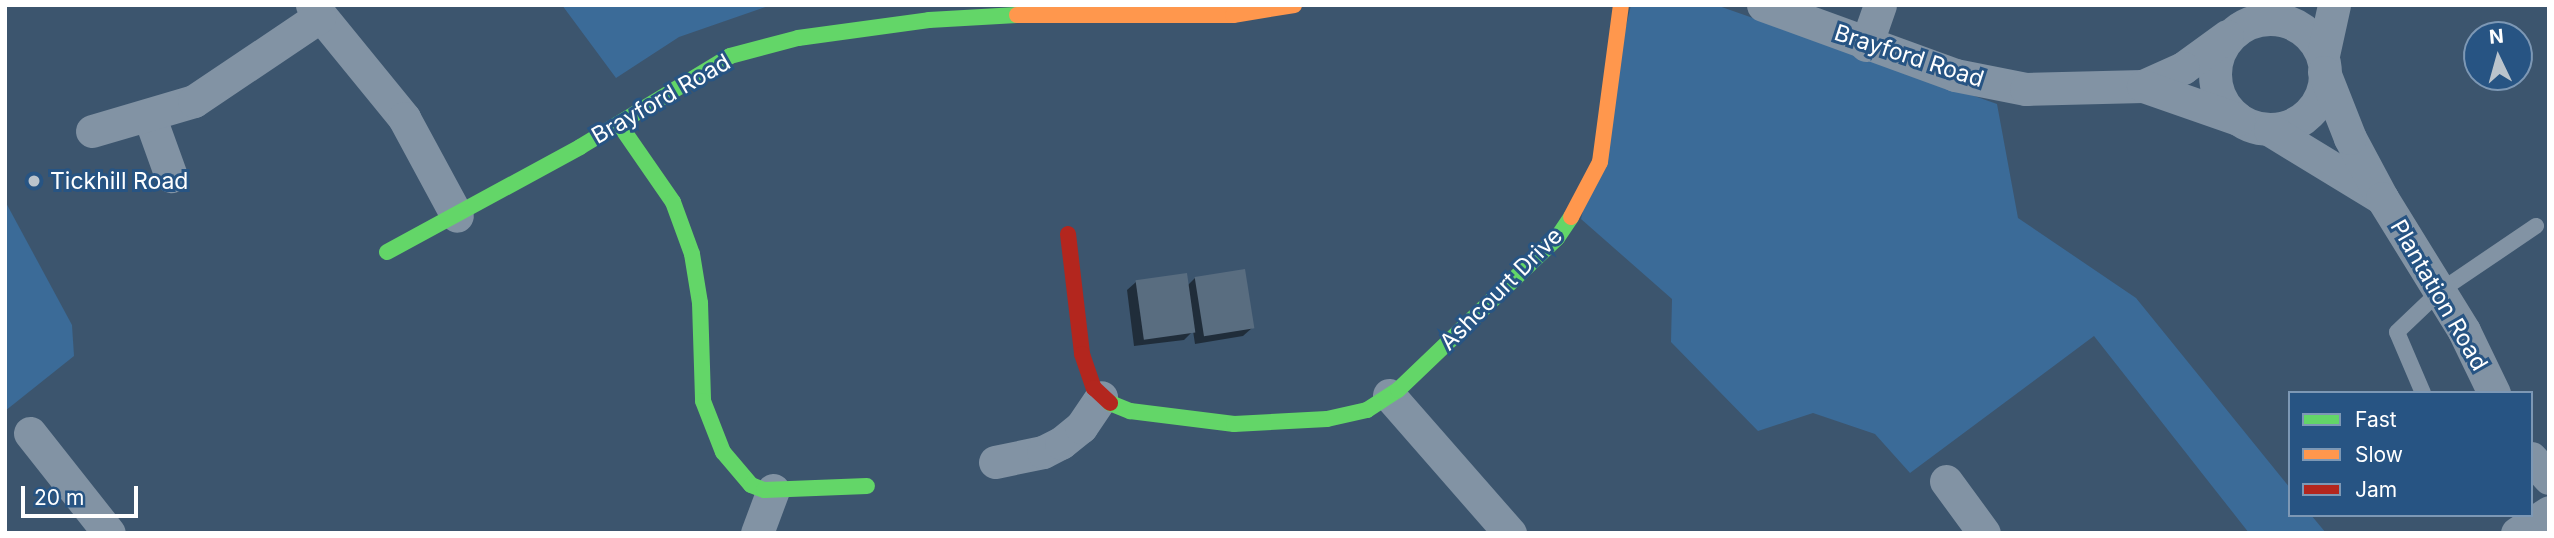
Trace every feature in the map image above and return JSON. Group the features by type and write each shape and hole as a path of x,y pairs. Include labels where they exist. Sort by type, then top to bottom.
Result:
{"street":[{"name":"Brayford Road","path":"387,252 457,216 619,124 674,86 730,56 798,38 987,10 1233,15 1294,5"},
{"name":"Ashcourt Drive","path":"1101,397 1130,411 1234,424 1327,419 1367,410 1389,395 1557,238 1586,196 1600,162 1606,131 1621,5"},
{"name":"Brayford Road","path":"1763,5 1866,45 1955,75 2026,89 2143,86 2255,125"},
{"path":"1866,45 1880,5"},
{"name":"Brayford Road","path":"2143,86 2183,68 2238,29 2282,5"},
{"path":"2323,64 2307,33 2288,21 2269,18 2238,29 2215,60 2213,77 2219,98 2255,125 2288,127 2312,110 2325,83 2323,64 2334,5"},
{"path":"92,131 194,101 315,11 404,118 457,216"},
{"name":"Plantation Road","path":"2323,64 2350,138 2382,198 2440,291 2493,391"},
{"path":"149,115 171,176"},
{"path":"619,124 673,202 692,254 700,303 703,401 715,433 737,472 751,485 773,490 867,486"},
{"name":"Plantation Road","path":"2255,125 2382,198"},
{"path":"995,461 1043,452 1061,443 1081,427 1101,397 1082,354 1068,234"},
{"path":"1389,395 1492,527"},
{"path":"45,439 109,533"},
{"path":"2533,460 2549,478"},
{"path":"1946,481 1982,532"},
{"path":"757,533 773,490"},
{"path":"2516,533 2549,512"}],"lane":[{"path":"2422,391 2397,332 2440,291 2536,226"}],"shaded area":[{"path":"562,5 771,5 679,37 616,78"},
{"path":"1631,5 1716,5 1997,104 2018,218 2136,298 2288,486 2288,517 2313,517 2326,533 2249,533 2094,336 1910,473 1875,434 1813,413 1758,431 1671,342 1672,299 1581,219"},
{"path":"5,201 72,325 74,356 5,411"}],"building":[{"path":"1245,269 1254,328 1204,336 1195,277"},
{"path":"1187,273 1195,332 1144,340 1136,280"}],"traffic: fast":[{"path":"387,252 580,147 730,56 798,38 929,20 1017,15"},
{"path":"619,124 673,202 692,254 700,303 703,401 723,452 751,485 764,490 867,486"},
{"path":"1110,403 1130,411 1234,424 1327,419 1367,410 1398,390 1557,238 1571,217"}],"traffic: slow":[{"path":"1017,15 1233,15 1294,5"},
{"path":"1571,217 1600,162 1621,5"}],"traffic: jam":[{"path":"1068,234 1082,354 1094,388 1110,403"}],"place":[{"name":"Tickhill Road","path":"34,181"}]}
